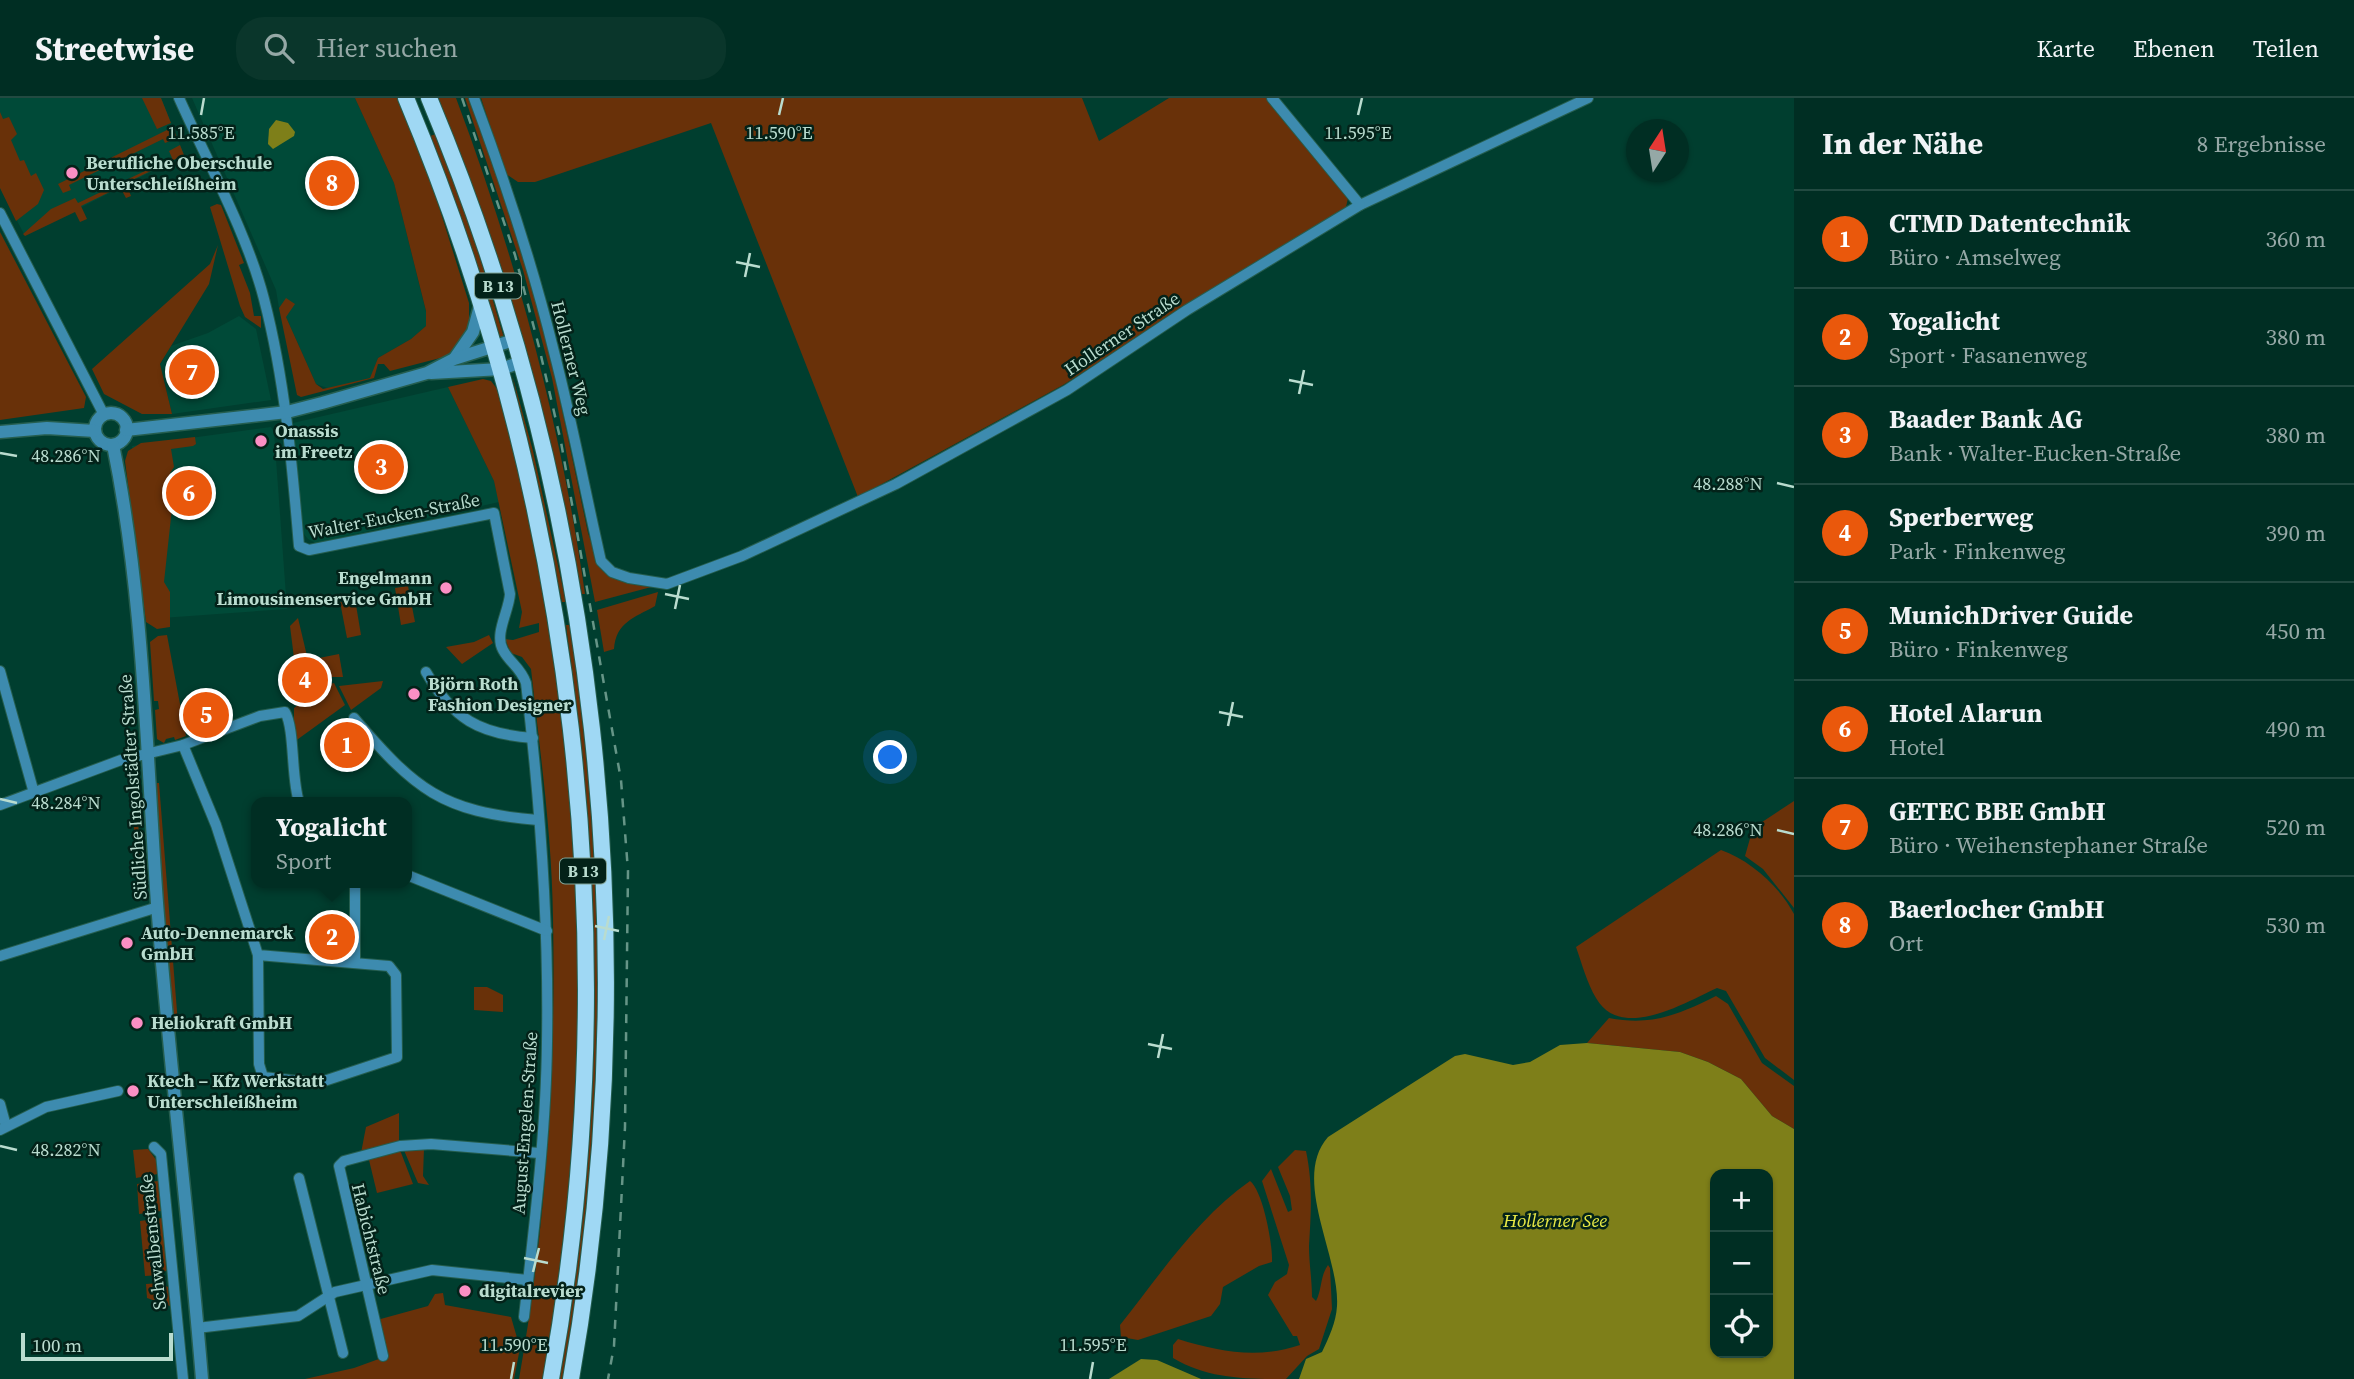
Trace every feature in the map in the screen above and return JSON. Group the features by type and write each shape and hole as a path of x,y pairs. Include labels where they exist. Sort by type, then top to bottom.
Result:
{"main road":[{"name":"B 13","path":"406,98 446,198 501,369 529,481 555,610 572,731 584,887 586,996 572,1234 551,1379"},
{"name":"B 13","path":"429,98 469,201 521,362 540,431 570,577 592,724 604,861 607,964 601,1145 587,1281 571,1379"}],"street":[{"path":"179,98 232,216 264,297 287,412"},
{"name":"Hollerner Weg","path":"474,98 506,185 555,352 601,561 612,572 629,578 667,584"},
{"path":"1272,98 1360,205"},
{"name":"Hollerner Straße","path":"667,584 742,556 896,484 1067,390 1187,310 1360,205 1588,98"},
{"path":"0,213 104,415"},
{"name":"B 13","path":"454,359 473,332 481,302"},
{"path":"127,430 287,412 427,373 454,359 514,340"},
{"path":"427,373 501,369 521,362"},
{"name":"Walter-Eucken-Straße","path":"287,412 299,546 303,550 494,513 510,594 510,607 500,633 502,648 521,669 526,682 533,738 547,931"},
{"path":"104,415 119,416 127,430 124,438 113,445 103,443 95,431 97,421 104,415"},
{"path":"0,432 47,428 95,431"},
{"name":"Südliche Ingolstädter Straße","path":"113,445 131,542 141,634 158,907 202,1379"},
{"path":"0,671 34,793"},
{"path":"426,672 437,692 464,717 499,735 533,738"},
{"path":"0,805 121,760 183,746 260,716 285,712 289,718 291,763 298,797"},
{"path":"354,718 407,776 443,799 489,814 538,820"},
{"path":"183,746 216,825 258,955 259,1064 263,1077 271,1080 318,1083 397,1057 394,970 389,966 258,955"},
{"path":"412,877 547,931"},
{"path":"355,888 355,962"},
{"path":"0,956 158,907"},
{"name":"August-Engelen-Straße","path":"524,1317 547,1044 547,931"},
{"path":"0,1104 3,1128 46,1107 118,1091"},
{"name":"Habichtstraße","path":"383,1356 338,1171 342,1162 400,1146 431,1144 539,1153"},
{"name":"Schwalbenstraße","path":"154,1147 161,1154 183,1379"},
{"path":"299,1178 343,1353"},
{"path":"197,1328 298,1315 329,1296 432,1270 528,1280"}],"shaded area":[{"name":"Berufliche Oberschule Unterschleißheim","path":"0,98 161,98 184,155 25,236 0,188"},
{"path":"142,98 161,98 171,123 157,129"},
{"path":"192,98 355,98 394,183 426,312 426,326 411,339 378,358 371,378 330,389 316,384 286,317 286,299 279,308 276,290"},
{"path":"355,98 399,98 429,175 469,303 469,329 452,353 444,357 390,371 384,364 378,364 374,378 301,397 297,395 279,308 286,298 295,304 286,317 316,384 323,389 370,378 378,358 411,339 426,326 426,311 394,183"},
{"path":"436,98 456,98 517,281 563,468 585,594 582,594 553,457 522,340 488,235"},
{"path":"465,98 470,98 512,216 547,339 588,533 601,569 617,580 655,586 595,602 552,378 523,270"},
{"path":"481,98 1082,98 1099,141 1169,98 1269,98 1348,198 1346,207 1063,385 858,497 711,123 535,182 518,182 506,174"},
{"path":"0,112 3,119 9,117 17,134 11,140 20,161 24,160 31,176 36,173 44,190 38,204 16,221 0,188"},
{"path":"173,127 177,138 165,143 163,139 69,185 71,190 63,193 58,184"},
{"path":"436,134 473,233 504,338 500,338 430,136"},
{"path":"180,145 184,155 126,183 131,196 126,198 120,187 81,206 87,219 80,222 75,212 25,236 23,234 51,209 75,198 78,203 172,158 169,151"},
{"path":"221,205 244,263 239,265 250,293 254,316 261,316 261,328 245,317 240,306 210,207"},
{"path":"0,232 86,397 84,408 0,420"},
{"path":"218,245 209,284 160,364 172,414 142,414 104,394 92,369 210,264"},
{"path":"239,316 256,329 271,400 172,414 160,365 171,346 208,333"},
{"path":"512,374 533,451 566,602 562,602"},
{"path":"483,379 491,381 501,394 521,480 553,655 573,830 579,1007 576,1096 567,1203 545,1379 519,1379 536,1265 551,1092 554,976 552,887 531,669 522,657 511,653 505,639 513,640 539,632 539,623 519,628 522,612 494,481 448,387"},
{"path":"448,387 494,481 499,502 316,543 308,539 303,533 293,423"},
{"path":"271,427 274,432 287,609 148,619 132,446"},
{"path":"195,437 196,444 193,446 171,449 174,467 170,473 173,499 164,582 170,592 170,627 157,629 146,622 125,461 128,451 141,443"},
{"path":"408,586 415,622 401,625 395,588"},
{"path":"658,592 655,606 627,622 618,633 614,649 604,652 597,610"},
{"path":"355,599 361,635 347,638 340,602"},
{"path":"298,618 307,656 305,668 312,676 313,667 320,678 312,691 307,687 307,693 299,698 290,626"},
{"path":"566,625 570,625 587,761 596,896 598,1032 587,1222 565,1379 557,1379 588,1127 593,1001 585,813"},
{"path":"167,635 186,736 175,740 174,737 166,739 164,743 157,739 155,710 159,709 158,701 154,701 150,642 158,636"},
{"path":"489,635 493,643 462,664 446,647 474,642"},
{"path":"339,654 343,677 325,677 314,659"},
{"path":"383,681 381,688 351,710 339,686"},
{"path":"334,683 345,705 294,742 294,708 325,685"},
{"path":"129,763 135,767 140,855 136,855"},
{"path":"156,783 159,783 178,1024 173,1021 160,871"},
{"path":"1794,801 1794,908 1763,869 1745,856 1753,828"},
{"path":"1721,850 1743,860 1763,876 1781,894 1794,914 1794,1080 1765,1058 1726,991 1717,988 1654,1015 1621,1017 1607,1011 1596,998 1576,947"},
{"path":"474,987 487,987 503,995 503,1012 474,1010"},
{"path":"1716,996 1728,1004 1762,1063 1794,1086 1794,1129 1772,1116 1741,1079 1708,1062 1680,1052 1587,1043 1609,1018 1652,1020 1689,1009"},
{"path":"399,1113 399,1143 361,1153 366,1127"},
{"path":"403,1148 424,1148 423,1176 429,1185 418,1183"},
{"path":"148,1149 157,1161 158,1174 136,1178 133,1150"},
{"path":"400,1150 413,1184 377,1193 369,1160"},
{"path":"1295,1150 1306,1151 1310,1175 1309,1259 1312,1297 1316,1301 1325,1269 1328,1265 1330,1268 1332,1309 1319,1349 1307,1356 1286,1379 1214,1374 1173,1358 1173,1345 1178,1339 1224,1350 1254,1353 1300,1345 1297,1336 1293,1336 1268,1295 1275,1282 1287,1274 1289,1265 1262,1181 1271,1169 1288,1212 1292,1210 1290,1196 1278,1167"},
{"path":"158,1181 161,1211 139,1214 137,1184"},
{"path":"1250,1181 1263,1207 1272,1262 1259,1266 1223,1287 1220,1304 1211,1316 1138,1340 1121,1337 1120,1325 1180,1248 1213,1212"},
{"path":"162,1218 167,1270 160,1275 145,1276 140,1221"},
{"path":"160,1283 168,1287 170,1306 147,1298 146,1284"},
{"path":"443,1293 445,1305 511,1317 520,1348 514,1379 305,1379 354,1368 387,1356 377,1320 428,1306 435,1294"}],"water":[{"path":"276,120 288,123 295,132 294,136 273,149 268,144 269,129"},
{"name":"Hollerner See","path":"1587,1043 1680,1052 1708,1062 1741,1079 1772,1116 1794,1129 1794,1379 1299,1379 1306,1359 1322,1352 1332,1330 1337,1306 1332,1264 1315,1196 1314,1174 1318,1154 1328,1137 1455,1056 1465,1054 1513,1065 1530,1062 1560,1045"},
{"path":"1141,1359 1157,1360 1201,1379 1109,1379"}],"railway":[{"path":"462,98 515,255 539,347 561,442 621,780 628,871 625,1127 614,1346 608,1379"}],"place":[{"name":"Berufliche Oberschule Unterschleißheim","path":"72,173"},
{"name":"Baerlocher GmbH","path":"332,183"},
{"name":"GETEC BBE GmbH","path":"192,372"},
{"name":"Onassis im Freetz","path":"261,441"},
{"name":"Baader Bank AG","path":"381,467"},
{"name":"Hotel Alarun","path":"189,493"},
{"name":"Engelmann Limousinenservice GmbH","path":"446,588"},
{"name":"Sperberweg","path":"305,680"},
{"name":"Björn Roth Fashion Designer","path":"414,694"},
{"name":"MunichDriver Guide","path":"206,715"},
{"name":"CTMD Datentechnik","path":"347,745"},
{"name":"Yogalicht","path":"332,937"},
{"name":"Auto-Dennemarck GmbH","path":"127,943"},
{"name":"Heliokraft GmbH","path":"137,1023"},
{"name":"Ktech – Kfz Werkstatt Unterschleißheim","path":"133,1091"},
{"name":"digitalrevier","path":"465,1291"}]}
